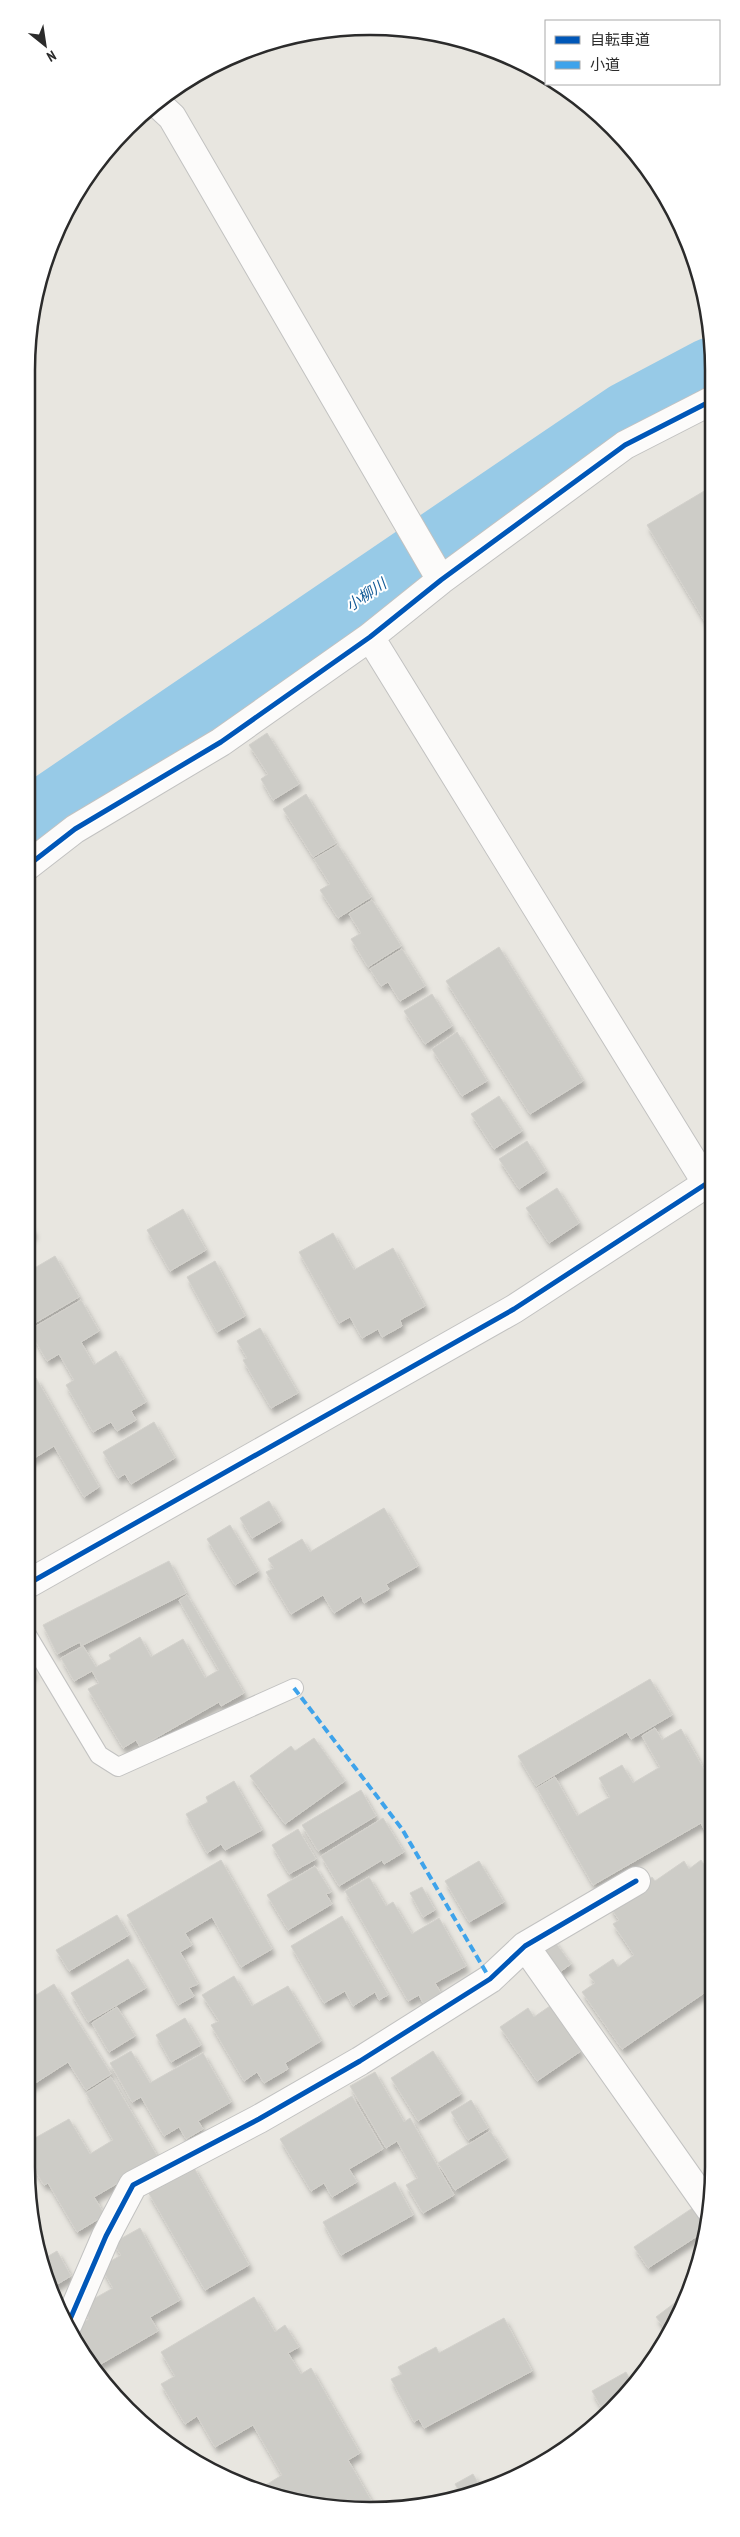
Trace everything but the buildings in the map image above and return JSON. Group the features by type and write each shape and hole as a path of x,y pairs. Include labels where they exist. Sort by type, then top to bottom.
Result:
{"street":[{"path":"162,107 172,118 441,580"},
{"path":"35,860 75,829 221,742 370,637 441,580 626,445 705,404"},
{"path":"370,637 705,1174"},
{"path":"35,1570 514,1309 705,1185"},
{"path":"71,2317 106,2236 133,2184 259,2119 360,2061 490,1979 525,1946 636,1882"},
{"path":"525,1946 703,2199"}],"lane":[{"path":"35,1648 98,1755 118,1767 294,1688"}],"waterway":[{"name":"小柳川","path":"35,820 628,417 705,376"}],"marked path":[{"path":"294,1688 402,1829 490,1979"}],"cycle path":[{"path":"35,860 75,829 221,742 370,637 441,580 625,445 705,404"},
{"path":"35,1580 514,1309 705,1185"},
{"path":"71,2317 106,2236 133,2185 259,2119 360,2061 490,1979 525,1946 636,1881"}]}
